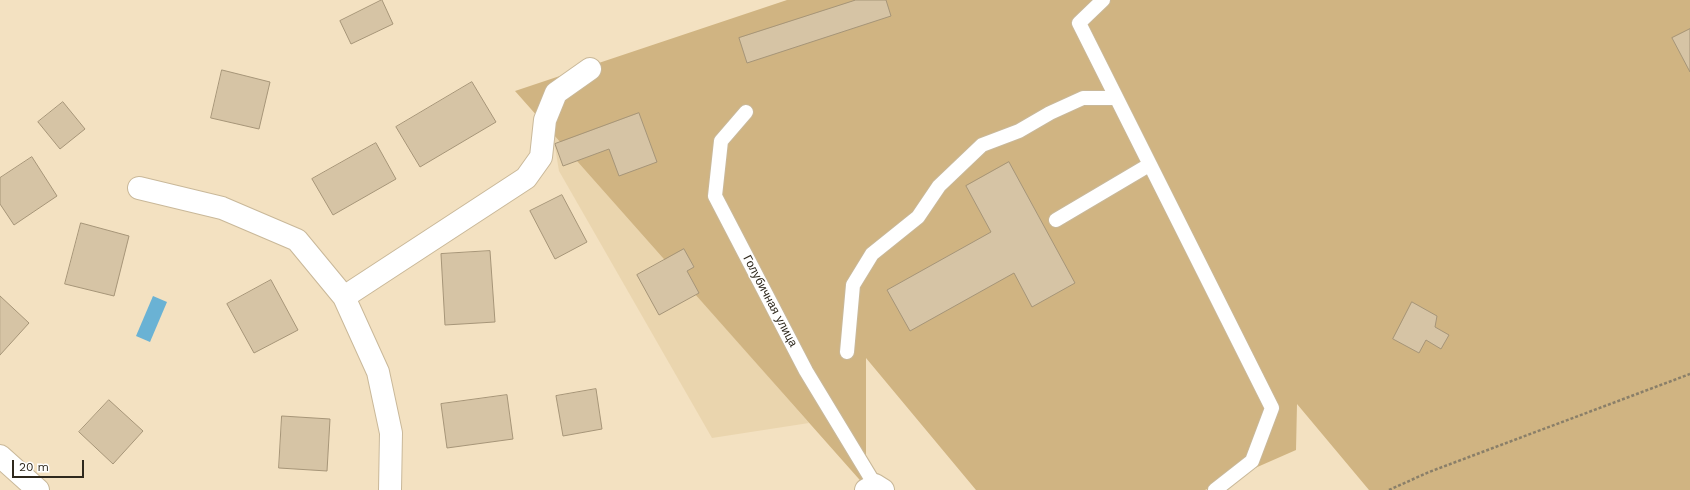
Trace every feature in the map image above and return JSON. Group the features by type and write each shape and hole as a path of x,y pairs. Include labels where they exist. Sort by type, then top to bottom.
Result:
{"street":[{"path":"344,296 526,178 541,157 545,120 556,93 590,69"},
{"path":"139,188 222,208 297,240 344,296 378,372 391,433 390,490"},
{"path":"0,456 38,490"}],"lane":[{"path":"1103,0 1079,23 1272,408 1252,461 1215,490"},
{"path":"847,352 853,285 872,254 918,217 944,181 982,146 1018,131 1050,113 1083,98 1116,98"},
{"name":"Голубичная улица","path":"746,112 721,141 715,196 806,371 875,488"},
{"path":"1056,220 1149,165"}],"path":[{"path":"1389,490 1429,472 1690,374"}],"shaded area":[{"path":"787,0 1690,0 1690,490 1369,490 1297,404 1296,450 1205,490 976,490 866,358 866,487 515,91"},
{"path":"552,129 809,423 712,438 559,171"}],"water":[{"path":"153,296 167,302 150,342 136,336"}],"building":[{"path":"382,0 393,24 351,44 340,21"},
{"path":"856,0 886,0 891,16 747,63 739,38"},
{"path":"1690,29 1690,72 1672,38"},
{"path":"222,70 270,82 259,129 211,118"},
{"path":"472,82 496,122 420,167 396,127"},
{"path":"63,102 85,129 60,149 38,122"},
{"path":"639,113 657,162 619,176 609,149 563,166 555,144"},
{"path":"376,143 396,179 333,215 312,179"},
{"path":"32,157 57,196 14,225 0,204 0,178"},
{"path":"1009,162 1075,283 1032,307 1014,273 910,331 887,290 991,232 966,186"},
{"path":"562,195 587,242 555,259 530,211"},
{"path":"81,223 129,236 114,296 65,284"},
{"path":"684,249 694,267 687,271 699,293 659,315 637,275"},
{"path":"490,251 495,322 445,325 441,254"},
{"path":"271,280 298,330 254,353 227,304"},
{"path":"0,296 29,323 0,355"},
{"path":"1412,302 1437,316 1435,327 1449,335 1441,349 1426,340 1419,353 1393,339"},
{"path":"596,389 602,429 563,436 556,396"},
{"path":"507,395 513,439 447,448 441,404"},
{"path":"109,400 143,431 113,464 79,432"},
{"path":"282,416 330,419 327,471 279,468"}]}
